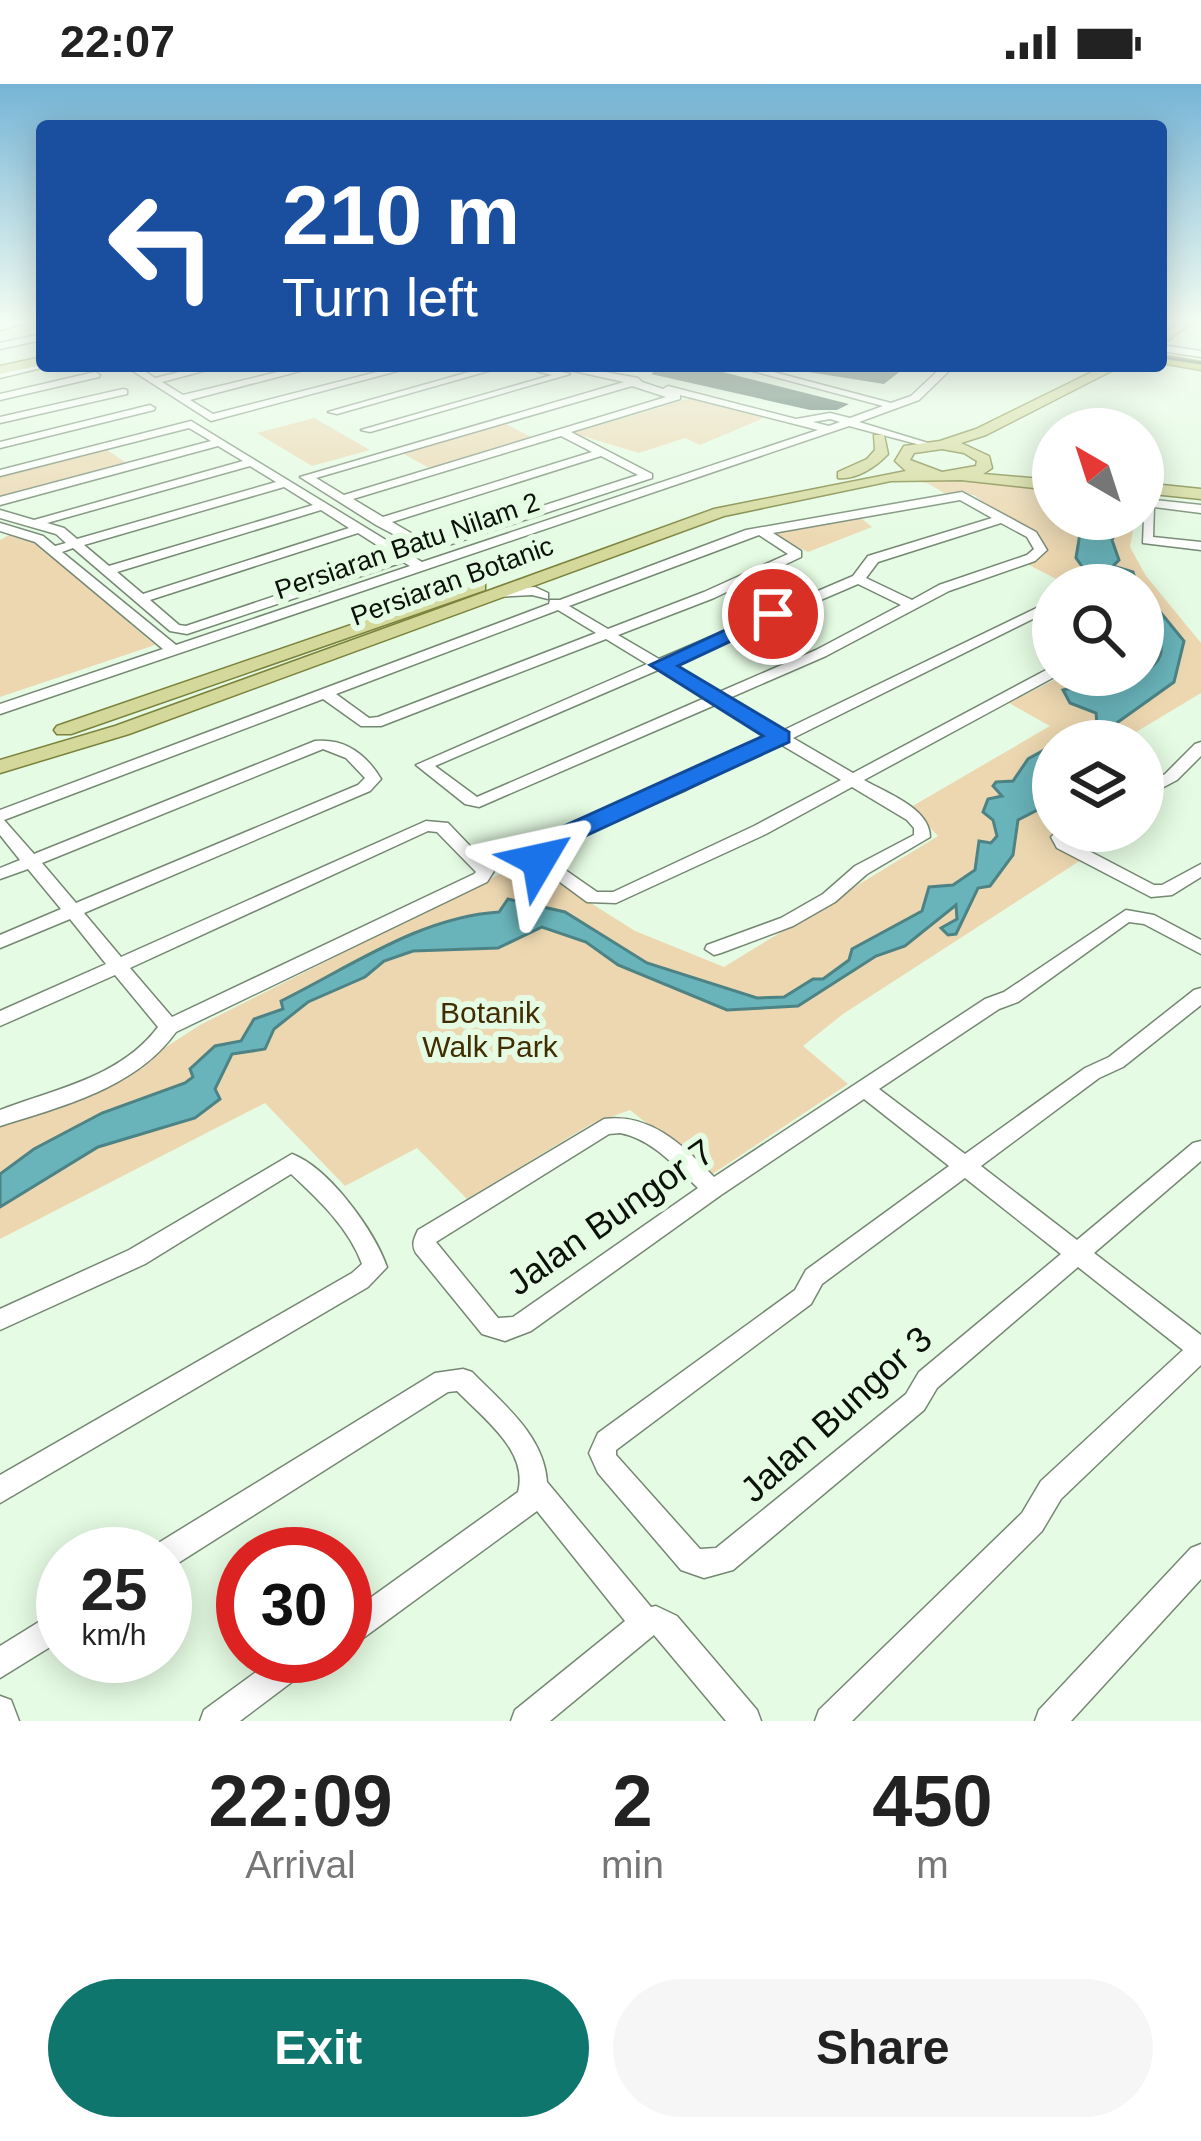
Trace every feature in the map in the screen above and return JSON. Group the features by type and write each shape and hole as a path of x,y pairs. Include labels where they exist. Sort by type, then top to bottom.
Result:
{"main road":[{"path":"942,445 1058,396"},
{"path":"961,477 979,472 991,435 1063,396"},
{"path":"812,485 879,458 884,451 876,434 935,438 997,424"},
{"path":"924,445 981,456 1032,476"},
{"name":"Persiaran Botanic","path":"0,767 381,617 681,514 903,460 924,445"},
{"path":"903,460 930,475 1032,481"},
{"name":"Persiaran Botanic","path":"0,754 401,629 736,508 891,476 930,475"},
{"path":"1164,496 1201,497"},
{"path":"381,617 405,619 401,629"}],"street":[{"path":"0,420 104,396"},
{"path":"177,396 211,418 296,396"},
{"path":"181,399 192,396"},
{"path":"304,396 401,450"},
{"path":"333,412 390,396"},
{"path":"366,430 475,396"},
{"path":"562,432 649,474 422,547 306,477 581,396"},
{"path":"342,499 674,396"},
{"path":"691,396 800,422 844,423 924,445"},
{"path":"712,396 800,422 844,423"},
{"path":"853,396 880,405"},
{"path":"853,396 880,405 917,396"},
{"path":"893,396 867,420 903,460"},
{"name":"Persiaran Batu Nilam 2","path":"177,642 187,630 844,423 880,405"},
{"path":"0,445 150,408"},
{"name":"Persiaran Batu Nilam 2","path":"683,475 762,445 800,422"},
{"path":"0,472 191,424 412,562"},
{"path":"0,501 220,442"},
{"path":"380,522 603,452"},
{"path":"0,520 38,522 252,462"},
{"path":"65,547 286,483"},
{"path":"170,1027 0,820 548,599 763,532 951,496 969,498 1004,518 1032,535 1042,550 944,588 718,699 479,802 428,770 426,760 858,579 873,559 1004,518"},
{"path":"1164,500 1201,509"},
{"path":"107,571 322,506"},
{"path":"0,520 107,571 140,599 177,642"},
{"path":"38,522 177,642"},
{"path":"140,599 359,530"},
{"path":"323,692 366,723 376,723 609,634 797,554 763,532"},
{"path":"1148,540 1201,546"},
{"path":"554,572 533,585 548,599 854,780 913,816 922,827 922,837 861,870 829,898 787,922 714,949"},
{"path":"858,579 914,606"},
{"path":"492,594 548,599"},
{"path":"1032,614 781,737 542,846 539,860 593,898 605,900 760,830 1032,683"},
{"path":"0,705 177,642"},
{"path":"0,874 321,744 344,749 374,778 364,788 0,942"},
{"path":"1164,781 1201,748"},
{"path":"0,1019 426,826 442,827 485,871 482,878 170,1027 150,1054 86,1086 0,1118"},
{"path":"1078,852 1159,892 1201,868"},
{"name":"Jalan Bungor 7","path":"713,1189 646,1132 620,1123 604,1127 426,1237 426,1255 491,1327 505,1330 522,1324 713,1189 992,1004 1011,997 1126,916 1148,919 1194,944"},
{"path":"962,1167 1092,1072 1116,1062 1201,994"},
{"path":"830,1721 1032,1522 1051,1490 1201,1349 864,1088"},
{"path":"1075,1252 1201,1149"},
{"path":"0,1320 137,1258 292,1162 340,1212 371,1252 375,1267 0,1490"},
{"name":"Jalan Bungor 3","path":"962,1167 814,1277 803,1298 607,1442 602,1454 607,1464 691,1560 704,1564 723,1559 915,1402 928,1380 1075,1252"},
{"path":"192,1539 444,1381 464,1380 529,1456 537,1472 536,1489 528,1502 372,1615"},
{"path":"536,1489 646,1623"},
{"path":"1050,1721 1201,1558"},
{"path":"526,1721 646,1623 656,1620 667,1626 746,1721"},
{"path":"0,1663 36,1640"},
{"path":"215,1721 266,1683"},
{"path":"0,1712 4,1721"}],"green space":[{"path":"691,398 764,418 700,445 685,438 639,453 573,433"},
{"path":"314,418 370,450 312,466 257,433"},
{"path":"504,423 533,438 431,469 402,453"},
{"path":"104,448 128,464 0,497 0,477 6,473"},
{"name":"Botanik Walk Park","path":"899,477 1032,485 1032,536 974,495 944,493"},
{"path":"857,515 872,527 808,552 772,534"},
{"path":"15,532 38,544 155,645 0,697 0,540"},
{"name":"Botanik Walk Park","path":"1037,540 1131,540 1139,564 1027,564 1047,547"},
{"name":"Botanik Walk Park","path":"1164,598 1201,643 1201,693 1156,720 1039,720 1009,703 1032,691 1032,696 1164,696"},
{"name":"Botanik Walk Park","path":"1032,736 1032,852 1069,852 1081,860 843,1014 803,1046 848,1084 711,1175 630,1110 591,1124 467,1199 417,1148 345,1186 265,1103 0,1239 0,1127 93,1094 200,1025 498,875 532,866 635,931 724,967 938,836 911,807"}],"water":[{"path":"1079,540 1112,540 1119,560 1081,564 1076,558"},
{"path":"1164,617 1184,641 1174,682 1164,689"},
{"path":"1066,696 1154,696 1121,720 1097,720 1096,713 1070,703"},
{"path":"1032,757 1032,813 1018,820 1013,855 990,886 978,888 956,934 948,935 941,928 957,919 956,905 905,946 876,956 798,1006 727,1010 618,965 586,942 542,927 498,948 413,951 384,961 365,977 308,1002 274,1029 265,1049 232,1054 215,1089 220,1099 195,1118 98,1147 0,1207 0,1174 34,1149 102,1113 185,1083 193,1077 190,1069 215,1046 241,1041 254,1019 283,1009 281,1001 359,959 441,923 499,912 508,899 565,912 647,963 757,998 784,997 813,979 823,979 849,960 852,949 922,911 929,887 953,885 975,870 979,841 991,843 997,836 993,820 983,812 988,799 1002,796 993,786 1013,781"}],"building":[{"path":"750,396 819,396 849,404 837,410 810,410"}],"route":[{"path":"539,860 542,846 781,737 661,665 773,614"}]}
